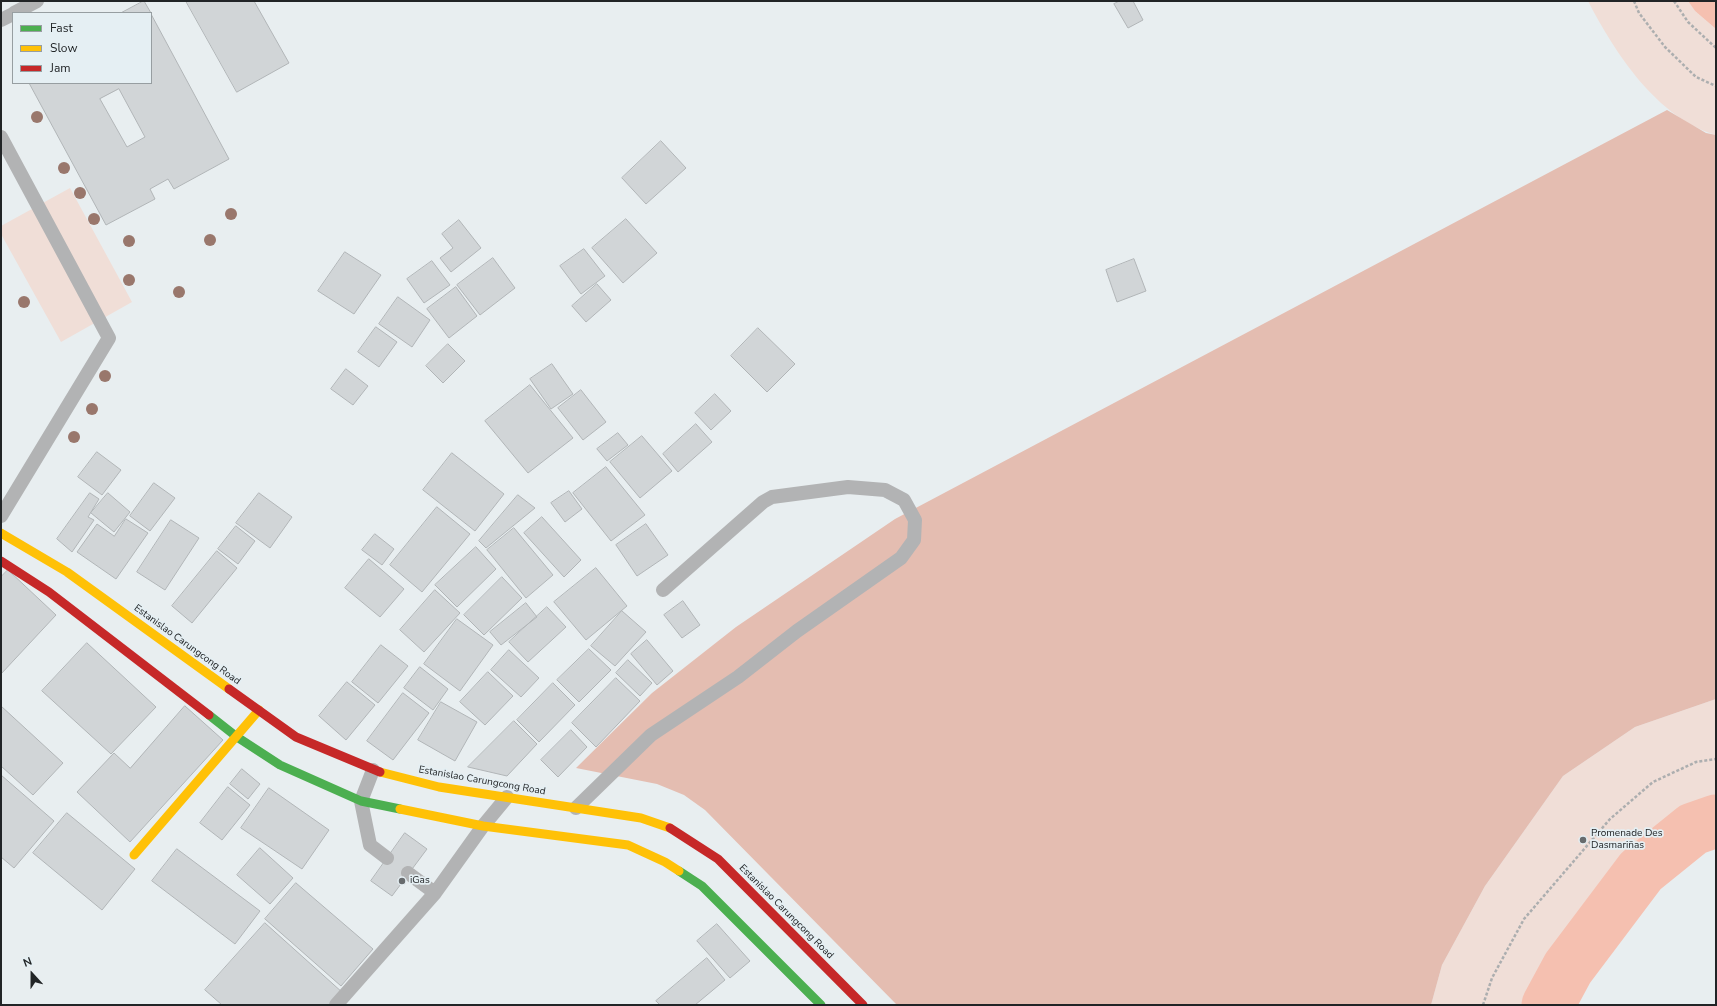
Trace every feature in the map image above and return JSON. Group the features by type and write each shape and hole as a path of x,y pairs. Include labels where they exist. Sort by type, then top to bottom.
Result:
{"street":[{"name":"Estanislao Carungcong Road","path":"1,533 67,572 296,737 373,770 439,787 641,818 669,827 718,859 863,1005"},
{"path":"1,561 49,592 236,737 280,765 361,801 483,826 628,845 665,862 702,886 821,1005"},
{"path":"134,855 259,710"}],"lane":[{"path":"16,12 38,1"},
{"path":"1,20 12,14"},
{"path":"1,137 110,338 1,516"},
{"path":"576,808 651,735 738,677 797,631 901,558 914,540 915,520 904,500 885,490 848,487 772,497 763,502 663,590"},
{"path":"373,770 361,801 370,845 387,858"},
{"path":"336,1005 435,893 483,826 507,797"},
{"path":"408,873 435,893"}],"path":[{"path":"1634,1 1639,13 1665,47 1696,77 1716,86"},
{"path":"1674,1 1688,22 1716,48"},
{"path":"1483,1005 1492,978 1524,919 1610,819 1653,782 1696,762 1716,759"}],"shaded area":[{"path":"1588,1 1688,1 1695,11 1716,29 1716,135 1695,126 1675,114 1657,99 1625,62"},
{"path":"1688,1 1716,1 1716,29 1695,11"},
{"path":"1667,110 1706,133 1716,135 1716,699 1635,727 1563,776 1485,886 1442,965 1431,1005 897,1005 705,810 684,795 657,784 576,768 652,693 736,627 895,519"},
{"path":"70,188 132,302 61,342 1,234 1,226"},
{"name":"Promenade Des Dasmariñas","path":"1716,699 1716,798 1698,805 1675,818 1647,842 1626,863 1550,954 1528,992 1523,1005 1431,1005 1442,965 1485,886 1563,776 1635,727"}],"building":[{"path":"144,1 150,12 123,12"},
{"path":"186,1 254,1 289,63 237,92"},
{"path":"1120,1 1133,1 1143,20 1128,28 1114,4"},
{"path":"152,16 229,159 174,189 168,179 150,189 155,199 106,225 30,84 152,84","holes":["119,89 145,137 127,147 100,99"]},
{"path":"661,141 686,168 646,204 622,178"},
{"path":"626,219 657,253 623,283 592,248"},
{"path":"459,220 481,248 451,272 440,258 453,248 442,234"},
{"path":"584,249 605,276 581,294 560,266"},
{"path":"345,252 381,275 354,314 318,291"},
{"path":"493,258 515,288 480,315 457,285"},
{"path":"1134,259 1146,291 1117,302 1106,270"},
{"path":"432,261 450,285 424,303 407,279"},
{"path":"597,284 611,300 586,322 572,306"},
{"path":"456,287 477,316 449,338 427,309"},
{"path":"398,297 430,320 412,347 379,324"},
{"path":"376,327 397,342 379,367 358,352"},
{"path":"758,328 795,364 767,392 731,356"},
{"path":"448,344 465,361 443,383 426,366"},
{"path":"552,364 573,394 551,409 530,379"},
{"path":"346,369 368,386 353,405 331,389"},
{"path":"530,385 573,438 528,473 485,421"},
{"path":"581,390 606,422 583,440 558,408"},
{"path":"715,394 731,411 711,430 695,413"},
{"path":"696,424 712,442 678,472 663,454"},
{"path":"618,433 628,445 607,461 597,449"},
{"path":"642,436 672,471 640,498 610,462"},
{"path":"97,452 121,470 102,495 78,477"},
{"path":"452,453 504,494 475,531 423,490"},
{"path":"606,467 645,515 611,541 573,493"},
{"path":"154,483 175,498 150,531 130,516"},
{"path":"569,491 582,509 565,522 551,503"},
{"path":"90,493 99,499 88,517 94,520 72,552 57,539"},
{"path":"108,493 130,512 114,532 91,513"},
{"path":"259,493 292,517 270,548 236,523"},
{"path":"518,495 535,508 486,548 479,541"},
{"path":"437,507 470,534 422,592 390,565"},
{"path":"542,517 581,560 564,577 524,533"},
{"path":"126,519 148,533 116,579 77,552 97,524 114,536"},
{"path":"171,520 199,538 165,590 137,572"},
{"path":"646,524 668,555 637,576 616,545"},
{"path":"236,526 255,541 238,564 218,549"},
{"path":"514,528 553,575 526,598 487,550"},
{"path":"375,534 394,549 382,565 362,550"},
{"path":"476,547 496,569 457,607 435,585"},
{"path":"217,551 237,568 192,623 172,606"},
{"path":"369,559 404,589 380,617 345,588"},
{"path":"596,568 627,606 586,640 554,602"},
{"path":"8,570 56,615 1,674 1,577"},
{"path":"502,577 522,598 484,635 464,615"},
{"path":"435,590 460,613 424,652 400,630"},
{"path":"683,601 700,625 682,638 664,615"},
{"path":"526,603 537,617 501,645 490,632"},
{"path":"547,607 566,627 528,662 509,642"},
{"path":"622,611 646,632 615,666 591,646"},
{"path":"457,619 493,645 460,691 424,664"},
{"path":"647,640 673,671 657,685 631,654"},
{"path":"87,643 156,707 111,754 42,691"},
{"path":"381,645 408,666 378,703 352,682"},
{"path":"589,649 611,670 579,702 557,680"},
{"path":"509,650 539,678 521,697 491,670"},
{"path":"628,660 652,683 640,696 616,673"},
{"path":"420,667 448,689 433,710 404,688"},
{"path":"488,672 513,696 485,725 460,702"},
{"path":"616,678 640,701 596,747 572,723"},
{"path":"347,682 375,705 346,740 319,716"},
{"path":"553,683 575,705 539,742 517,720"},
{"path":"403,693 429,713 393,760 367,741"},
{"path":"441,702 477,722 455,761 418,740"},
{"path":"1,706 63,763 33,795 1,766"},
{"path":"185,706 223,740 130,842 77,792 114,753 130,768"},
{"path":"514,721 537,744 507,776 468,767"},
{"path":"571,730 587,747 558,777 541,760"},
{"path":"242,769 260,784 248,799 230,784"},
{"path":"1,775 54,821 14,868 1,857"},
{"path":"228,787 250,805 222,840 200,823"},
{"path":"269,788 329,830 302,869 241,828"},
{"path":"67,813 135,869 102,910 33,853"},
{"path":"405,833 427,849 392,896 371,881"},
{"path":"260,848 293,878 270,904 237,875"},
{"path":"177,849 260,911 235,944 152,881"},
{"path":"296,883 373,949 341,986 265,919"},
{"path":"265,923 343,993 332,1005 222,1005 205,990"},
{"path":"717,924 750,961 730,978 697,941"},
{"path":"707,958 725,980 695,1005 660,1005 656,1001"}],"waterway":[{"path":"1548,1005 1568,968 1641,871 1693,829 1716,821"}],"traffic: fast":[{"path":"209,715 237,737 280,765 361,801 400,809"},
{"path":"679,871 702,886 821,1005"}],"traffic: slow":[{"path":"1,533 67,572 229,689"},
{"path":"134,855 259,710"},
{"path":"380,772 439,787 641,818 670,828"},
{"path":"400,809 483,826 628,845 665,862 679,871"}],"traffic: jam":[{"path":"1,561 49,592 209,715"},
{"path":"229,689 296,737 380,772"},
{"path":"670,828 718,859 863,1005"}],"place":[{"name":"Promenade Des Dasmariñas","path":"1583,840"},
{"name":"iGas","path":"402,881"}]}
